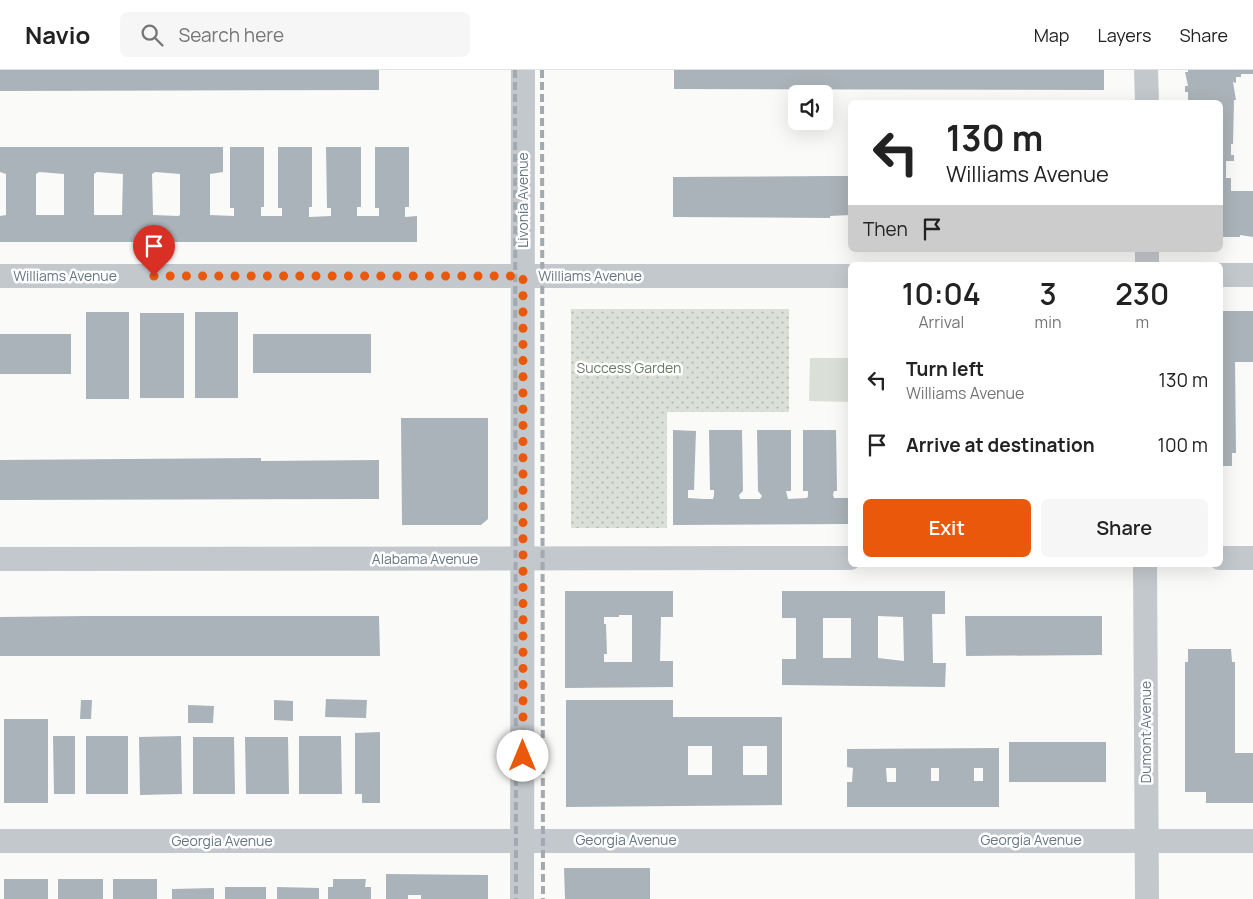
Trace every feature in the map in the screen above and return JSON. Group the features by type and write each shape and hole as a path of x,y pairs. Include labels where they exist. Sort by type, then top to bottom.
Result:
{"street":[{"name":"Livonia Avenue","path":"522,899 523,70"},
{"path":"1146,70 1147,100"},
{"path":"1223,275 1253,275"},
{"name":"Williams Avenue","path":"0,276 848,276"},
{"name":"Alabama Avenue","path":"0,559 848,558"},
{"path":"1223,558 1253,558"},
{"name":"Dumont Avenue","path":"1145,567 1147,899"},
{"name":"Georgia Avenue","path":"0,841 1253,841"}],"green space":[{"name":"Success Garden","path":"571,309 789,309 789,412 667,412 667,528 571,528"},
{"path":"810,358 848,358 848,402 809,401"}],"building":[{"path":"0,70 379,70 379,90 0,91"},
{"path":"674,70 1104,70 1104,90 833,89 833,85 788,85 788,89 674,89"},
{"path":"1188,70 1253,70 1253,74 1241,74 1241,77 1236,77 1236,83 1233,82 1236,100 1234,100 1231,155 1234,155 1234,161 1226,161 1226,178 1231,178 1231,191 1253,191 1253,237 1240,235 1240,237 1223,237 1223,100 1188,100 1188,92 1185,92 1185,86 1188,86 1185,72 1188,72"},
{"path":"0,147 223,147 223,172 210,174 210,215 234,216 234,208 230,208 230,147 264,147 264,207 261,207 261,216 282,216 282,208 278,208 278,147 312,147 312,207 309,207 309,217 331,216 331,208 327,208 326,147 361,147 361,207 357,207 357,216 379,216 379,208 375,208 375,147 409,147 409,207 405,207 405,217 417,216 417,242 0,242 0,216 6,215 6,174 0,172","holes":["39,172 64,174 64,215 36,215 36,174","97,172 123,174 122,215 94,215 94,174","155,172 180,174 180,215 153,215 152,174"]},
{"path":"848,176 848,215 830,216 830,218 673,217 673,177"},
{"path":"1223,311 1253,311 1253,362 1235,362 1236,453 1232,453 1232,466 1223,466"},
{"path":"86,312 129,312 129,399 86,399"},
{"path":"195,312 238,312 238,398 195,398"},
{"path":"140,313 184,313 184,398 140,398"},
{"path":"0,334 71,334 71,374 0,374"},
{"path":"253,334 371,334 371,373 253,373"},
{"path":"401,418 488,418 488,519 481,525 402,525"},
{"path":"673,430 696,431 694,490 688,490 688,498 713,499 714,490 710,490 709,430 742,430 743,491 739,495 740,499 760,499 762,496 758,491 757,430 791,430 791,491 786,491 788,499 807,498 808,496 808,491 803,491 803,430 836,430 837,491 834,491 833,495 834,498 848,498 848,524 673,525"},
{"path":"261,458 261,461 379,460 379,499 0,500 0,460"},
{"path":"565,591 673,591 673,617 661,617 660,661 673,661 673,687 565,688","holes":["632,615 632,662 604,662 604,654 607,654 604,617"]},
{"path":"782,591 945,591 945,614 932,614 933,663 946,663 945,687 782,685 782,659 796,659 796,618 782,618","holes":["878,616 903,617 904,661 878,658","823,618 851,618 851,658 823,658"]},
{"path":"379,616 380,656 0,656 0,617"},
{"path":"965,616 1102,616 1102,655 966,656"},
{"path":"1188,649 1231,649 1232,662 1235,662 1235,753 1253,753 1253,803 1206,803 1206,792 1185,792 1185,662 1188,662"},
{"path":"326,699 367,700 366,718 325,717"},
{"path":"81,700 92,700 91,719 80,719"},
{"path":"274,700 293,701 293,721 274,720"},
{"path":"566,700 673,700 673,717 782,717 782,805 566,807","holes":["688,746 712,746 712,775 688,775","743,746 767,746 767,775 743,775"]},
{"path":"188,705 214,706 213,723 188,723"},
{"path":"4,719 48,719 48,803 4,803"},
{"path":"380,732 380,803 362,803 362,794 355,794 355,733"},
{"path":"53,736 75,736 75,794 54,794"},
{"path":"86,736 128,736 128,794 86,794"},
{"path":"181,736 182,794 140,795 139,737"},
{"path":"299,736 341,736 342,794 299,794"},
{"path":"193,737 234,737 235,794 193,794"},
{"path":"245,737 288,737 289,794 246,794"},
{"path":"1009,742 1106,742 1106,782 1009,782"},
{"path":"999,748 999,807 847,807 847,782 852,782 853,768 847,767 847,749","holes":["886,768 896,768 896,782 887,782","931,768 939,768 939,781 931,781","974,768 983,768 983,781 974,781"]},
{"path":"564,868 650,868 650,899 565,899"},
{"path":"386,874 488,875 488,899 421,899 421,895 408,895 408,899 386,899"},
{"path":"4,879 48,879 48,899 4,899"},
{"path":"58,879 103,879 103,899 58,899"},
{"path":"113,879 157,879 157,899 113,899"},
{"path":"333,879 366,879 365,887 371,887 371,899 328,899 328,887 333,887"},
{"path":"225,887 266,887 266,899 225,899"},
{"path":"277,887 319,888 319,899 277,899"},
{"path":"214,888 214,899 172,899 172,889"}],"railway":[{"path":"515,70 516,899"},
{"path":"542,70 543,899"}],"route":[{"path":"154,276 523,276 523,756"}]}
